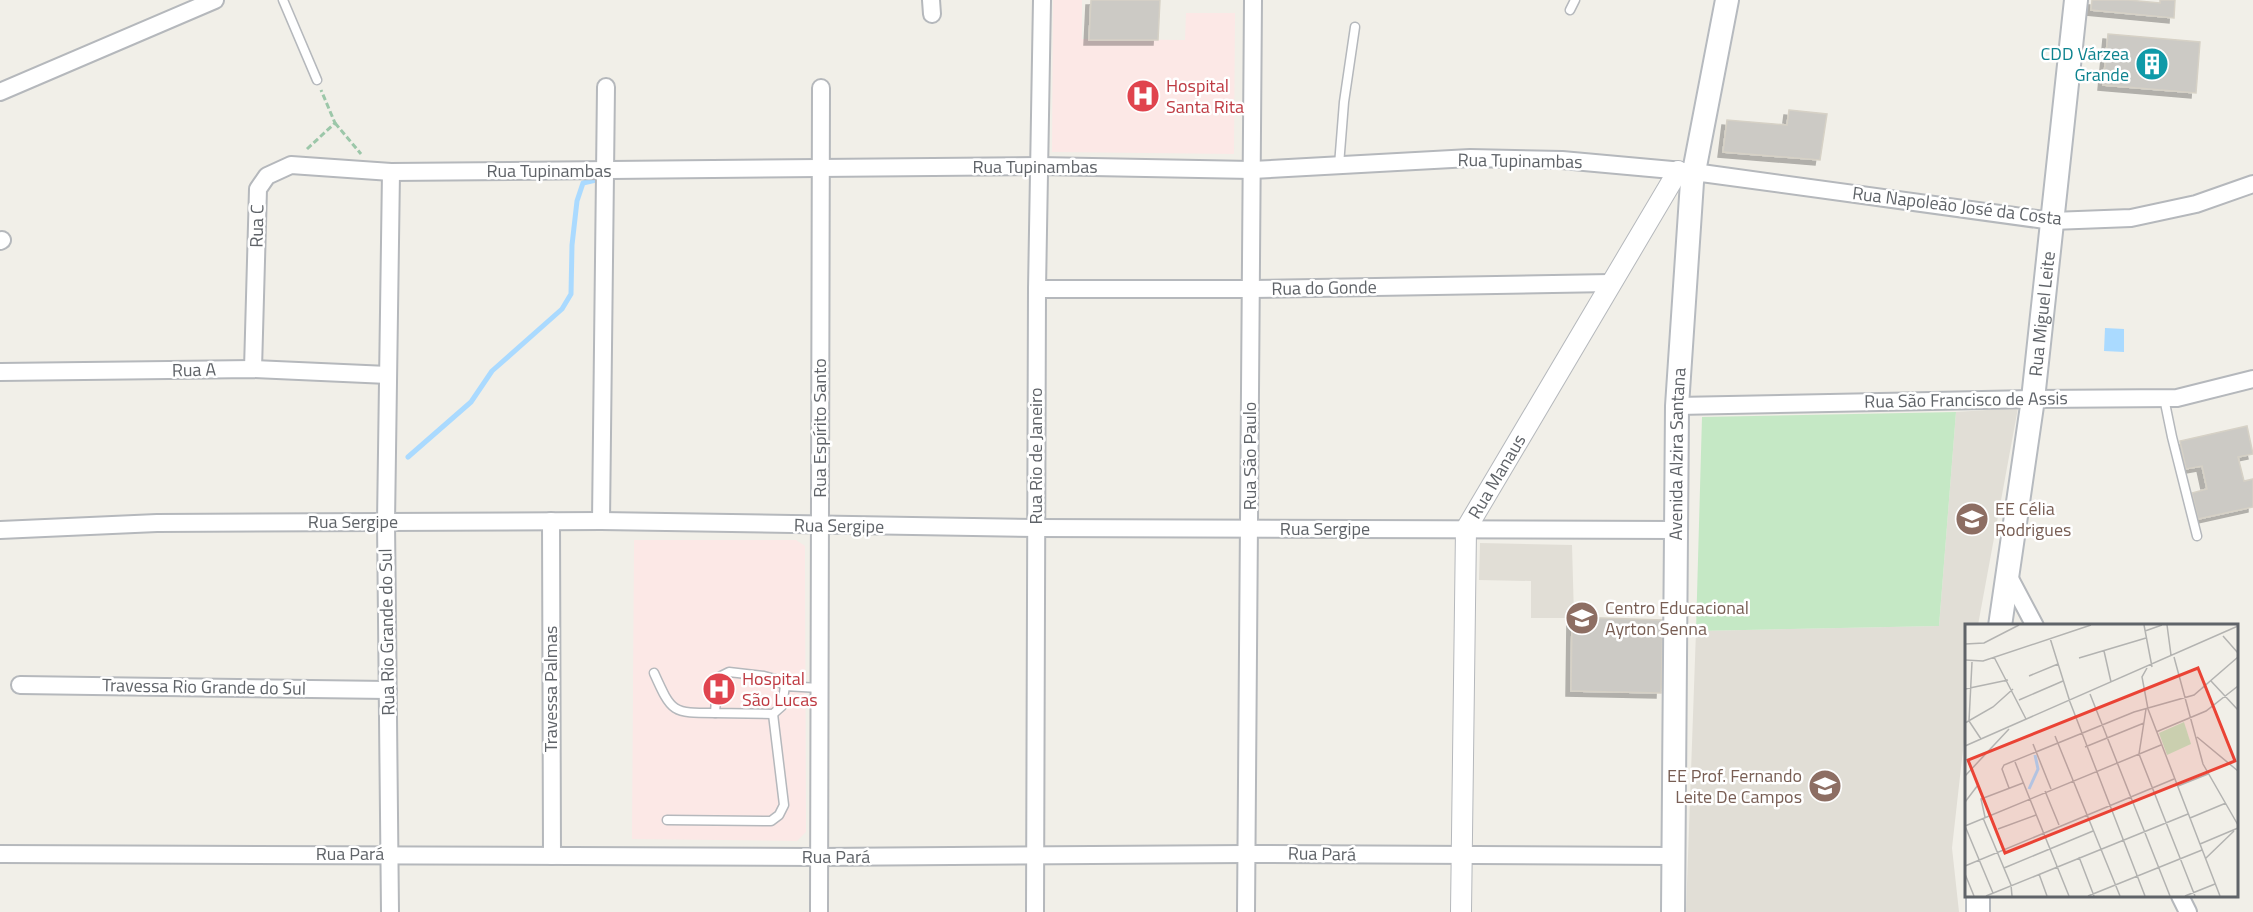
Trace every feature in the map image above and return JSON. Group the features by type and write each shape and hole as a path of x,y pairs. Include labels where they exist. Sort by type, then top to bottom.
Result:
{"main road":[{"name":"Avenida Alzira Santana","path":"1673,912 1677,406 1686,171 1727,0"},
{"name":"Rua Miguel Leite","path":"2000,624 2033,399 2076,0"},
{"path":"1977,897 1978,912"}],"street":[{"path":"0,92 215,0"},
{"name":"Rua Rio de Janeiro","path":"1035,912 1037,289 1042,0"},
{"name":"Rua São Paulo","path":"1246,912 1253,0"},
{"path":"601,520 606,87"},
{"name":"Rua Espírito Santo","path":"819,912 821,88"},
{"name":"Rua Tupinambas","path":"384,172 1039,166 1252,170 1481,158 1562,160 1686,171"},
{"path":"291,165 384,172"},
{"name":"Rua C","path":"253,369 258,189 267,176 291,165"},
{"name":"Rua Napoleão José da Costa","path":"1686,171 2052,221 2131,218 2196,204 2253,184"},
{"name":"Rua Manaus","path":"1461,912 1466,529 1611,283 1686,171"},
{"name":"Rua Rio Grande do Sul","path":"384,172 388,375 386,522 390,912"},
{"name":"Rua do Gonde","path":"1037,289 1250,289 1611,283"},
{"name":"Rua A","path":"0,372 253,369 388,375"},
{"name":"Rua São Francisco de Assis","path":"1677,406 2176,398 2253,379"},
{"name":"Rua Sergipe","path":"0,530 157,523 601,520 819,526 1677,530"},
{"name":"Travessa Palmas","path":"551,521 552,856"},
{"path":"2008,575 2034,624"},
{"name":"Travessa Rio Grande do Sul","path":"20,685 388,690"},
{"name":"Rua Pará","path":"0,854 1672,856"},
{"path":"2180,897 2188,912"}],"lane":[{"path":"283,0 316,80"},
{"path":"1570,10 1575,0"},
{"path":"1340,165 1344,102 1355,27"},
{"path":"2164,398 2197,536"},
{"path":"715,713 717,685 721,676 729,672 764,676 775,679 785,686 819,688"},
{"path":"654,673 667,703 684,713 773,714 782,706 785,686"},
{"path":"667,820 771,822 779,816 784,805 773,714"}],"path":[{"path":"316,80 335,123 346,138 384,172"},
{"path":"291,165 335,123"}],"shaded area":[{"name":"Hospital Santa Rita","path":"1053,0 1082,0 1082,39 1185,40 1186,13 1235,13 1234,154 1052,152"},
{"name":"EE Prof. Fernando Leite De Campos","path":"2018,408 1978,624 1965,624 1965,732 1952,848 1959,912 1686,912 1696,631 1939,626 1956,412"},
{"name":"Hospital São Lucas","path":"634,540 796,540 805,546 806,832 797,841 632,839"},
{"name":"Centro Educacional Ayrton Senna","path":"1480,543 1572,545 1574,617 1663,620 1661,693 1571,691 1572,618 1531,618 1531,581 1479,580"}],"green space":[{"path":"1956,412 1939,626 1696,631 1702,417"}],"water":[{"path":"2105,328 2124,329 2124,352 2104,351"}],"building":[{"path":"1091,0 1160,0 1158,40 1089,40"},
{"path":"2092,0 2160,3 2160,0 2175,0 2174,18 2091,10"},
{"name":"CDD Várzea Grande","path":"2108,34 2200,42 2196,93 2103,85"},
{"path":"1789,110 1827,114 1820,160 1723,152 1727,120 1787,125"},
{"path":"2247,426 2253,454 2238,457 2244,481 2253,479 2253,507 2198,519 2192,493 2207,489 2202,466 2186,469 2180,441"},
{"path":"1572,617 1663,620 1661,693 1571,691"}],"waterway":[{"path":"408,457 471,402 492,371 562,309 571,294 572,245 577,201 583,183 596,180"}],"place":[{"name":"CDD Várzea Grande","path":"2152,64"},
{"name":"Hospital Santa Rita","path":"1143,96"},
{"name":"EE Célia Rodrigues","path":"1972,519"},
{"name":"Centro Educacional Ayrton Senna","path":"1582,618"},
{"name":"Hospital São Lucas","path":"719,689"},
{"name":"EE Prof. Fernando Leite De Campos","path":"1825,786"}]}
